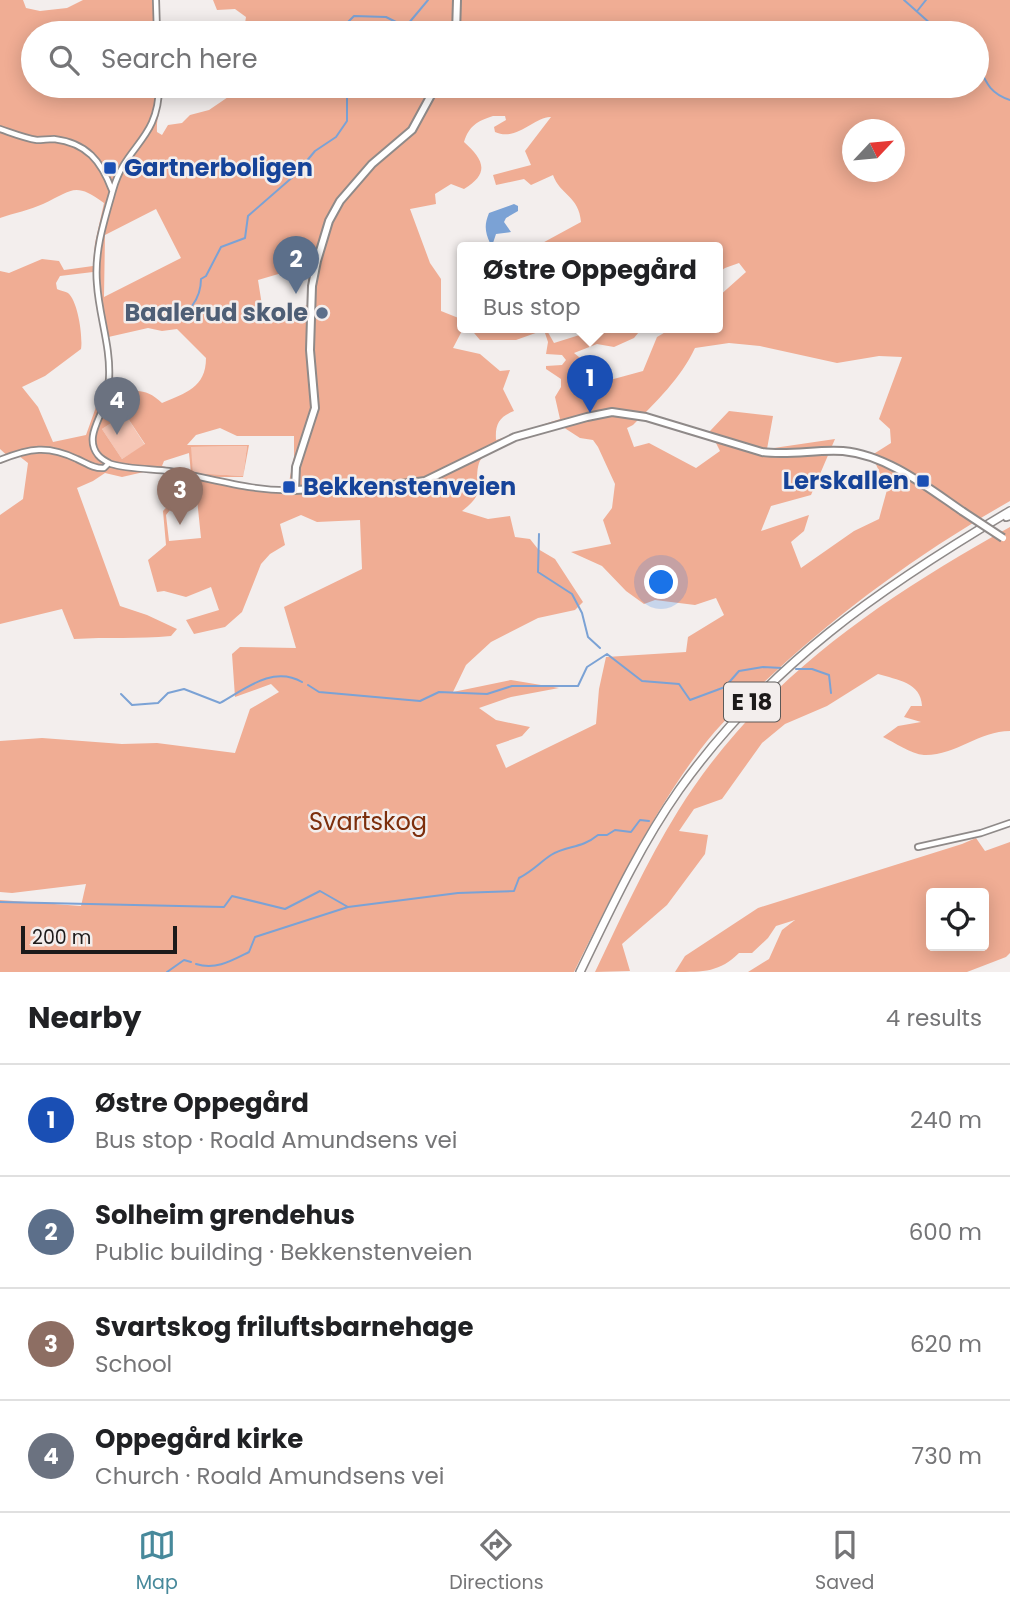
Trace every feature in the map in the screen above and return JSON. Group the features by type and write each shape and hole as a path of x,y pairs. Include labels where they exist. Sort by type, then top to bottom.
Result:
{"highway":[{"name":"E 18","path":"583,972 634,872 669,813 701,768 748,712 807,654 852,618 904,581 1009,516"}],"main road":[{"path":"456,21 457,0"},
{"path":"429,98 412,130 372,164 340,201 329,221 312,286 310,350 315,408 296,467 295,491 425,481 515,437 587,417 619,412 646,416 762,452 781,454 835,451 864,456 902,472 1007,539"}],"street":[{"path":"156,0 157,21"},
{"path":"158,98 157,112 151,128 143,142 123,164 100,239 96,270 109,359 108,385 93,445 98,455 109,463 179,473 259,490 295,491"},
{"path":"0,129 27,138 54,139 89,152 99,162 113,191"},
{"path":"0,460 43,448 65,453 99,469 109,463"},
{"path":"918,847 981,833 1010,823"}],"shaded area":[{"path":"125,414 145,445 122,459 102,429"},
{"path":"247,446 243,476 193,473 190,447"}],"green space":[{"name":"Svartskog","path":"0,0 23,0 26,8 40,11 67,8 83,0 158,0 159,21 21,21 21,98 161,98 157,132 162,135 168,125 182,123 190,115 209,110 227,98 989,98 989,21 245,21 246,17 235,9 217,10 213,0 1010,0 1010,501 917,559 858,602 754,691 726,720 700,750 664,803 632,858 574,972 0,972 0,900 81,906 86,884 12,893 0,892 0,741 42,738 122,744 157,743 235,753 250,709 279,692 271,684 235,697 232,654 240,647 296,648 284,607 362,569 360,520 317,522 301,515 280,524 285,545 270,554 261,564 242,612 225,627 194,634 186,620 219,610 211,587 186,597 164,591 157,592 148,560 166,545 163,511 192,479 148,471 122,477 105,473 77,488 120,606 177,629 171,636 74,639 62,609 0,624 0,515 23,499 28,463 19,456 11,459 0,449 0,271 9,273 42,259 59,261 64,270 93,266 104,203 86,192 67,192 38,206 0,218","holes":["156,209 181,258 104,297 105,235","309,265 308,305 264,318 258,280","93,272 104,338 148,328 162,331 177,329 206,358 198,383 179,396 162,403 145,392 122,394 96,407 86,435 53,442 38,407 22,387 45,376 81,349 75,303 68,293 57,289 56,283 60,276","729,343 760,346 837,363 879,356 902,357 879,419 890,429 891,443 872,455 887,490 879,519 854,531 801,568 791,542 804,531 809,515 761,531 771,506 811,495 835,439 767,449 773,416 729,411 710,431 720,451 696,468 649,443 634,447 627,428 659,398 695,348","125,414 145,444 122,459 102,429","563,427 580,438 593,440 615,484 612,508 603,520 611,544 571,552 602,566 626,591 644,604 655,600 695,605 716,598 724,615 688,637 686,652 606,657 599,689 596,724 506,768 496,745 522,736 530,727 496,720 479,708 511,697 559,688 511,680 453,692 466,665 491,642 538,618 575,610 583,602 555,559 538,549 530,539 515,537 510,516 488,519 462,511 478,492 477,471 483,457 504,445","220,428 237,436 294,436 294,457 288,487 262,488 209,477 243,477 249,445 187,445 196,435","247,446 243,476 193,473 191,447","189,453 191,473 162,466 164,461","197,499 201,538 169,541 166,515 177,501"]},
{"name":"Svartskog","path":"474,333 536,333 516,340 480,340"},
{"path":"1010,527 1010,731 988,735 946,752 924,755 908,750 883,737 898,726 921,722 904,717 911,706 922,706 921,698 907,683 878,674 827,706 785,724 762,743 722,799 694,809 679,831 708,835 705,854 667,905 622,944 630,971 595,972 645,870 678,811 710,765 745,722 825,648 868,615 914,584"},
{"path":"976,838 985,851 1010,842 1010,953 967,972 748,972 769,959 782,930 795,920 776,926 752,953 739,953 725,964 711,970 675,972 685,956 758,908"}],"water":[{"path":"514,204 518,206 518,211 504,222 511,232 496,234 493,242 490,242 487,235 486,221 489,213"}],"waterway":[{"path":"410,21 428,0"},
{"path":"904,0 928,21"},
{"path":"918,10 926,0"},
{"path":"349,21 354,16 386,17 394,21"},
{"path":"989,85 1010,100"},
{"path":"169,322 182,316 192,306 199,293 201,279 206,276 221,247 245,238 248,216 295,175 315,151 336,137 347,121 347,98"},
{"path":"539,534 538,572 572,594 582,613 588,637 600,648"},
{"path":"308,685 319,692 420,701 439,692 487,694 512,686 578,686 587,667 607,654 642,681 679,684 690,700 725,687 739,671 763,667 782,668"},
{"path":"796,669 812,669 829,675 831,693"},
{"path":"121,694 132,705 158,703 168,693 184,689 220,703 270,677 291,677 302,682"},
{"path":"0,902 224,907 232,896 285,909 320,891 348,907 458,893 514,891 519,878 551,855 615,830 631,832 640,820 649,821"},
{"path":"196,964 210,966 230,961 249,952 255,937 348,907"},
{"path":"167,972 184,960 191,962"}],"place":[{"name":"Gartnerboligen","path":"110,168"},
{"name":"Solheim grendehus","path":"296,294"},
{"name":"Baalerud skole","path":"322,313"},
{"name":"Østre Oppegård","path":"590,413"},
{"name":"Oppegård kirke","path":"117,435"},
{"name":"Lerskallen","path":"923,481"},
{"name":"Bekkenstenveien","path":"289,487"},
{"name":"Svartskog friluftsbarnehage","path":"180,525"}]}
